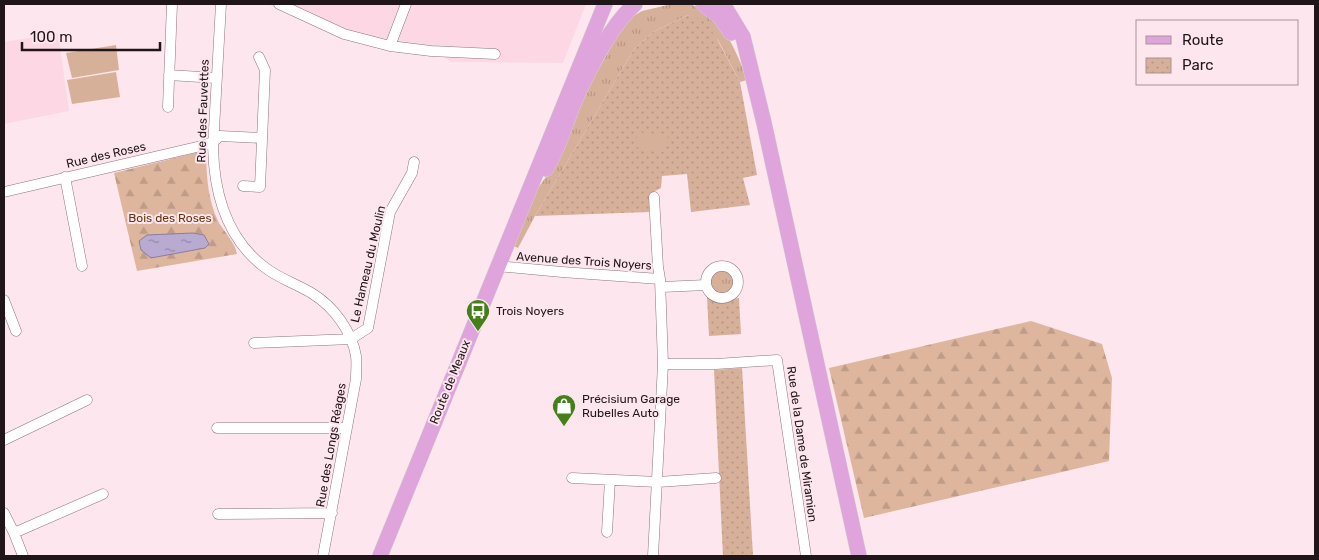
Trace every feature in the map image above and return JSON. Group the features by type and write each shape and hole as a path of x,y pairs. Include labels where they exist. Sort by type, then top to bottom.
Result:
{"main road":[{"name":"Route de Meaux","path":"380,556 605,4"},
{"name":"Route de Meaux","path":"522,208 561,141 576,99 604,44 626,11 635,4"},
{"path":"703,4 715,13 727,27 752,74"},
{"path":"722,4 743,37 800,284 859,556"}],"street":[{"path":"168,107 172,4"},
{"name":"Rue des Fauvettes","path":"220,4 213,142 213,170 220,204 235,235 250,254 274,275 324,301 340,320 351,339"},
{"path":"279,4 344,34 390,46 431,51 495,54"},
{"path":"390,46 406,4"},
{"path":"243,186 260,187 265,70 259,57"},
{"path":"169,75 216,78"},
{"name":"Rue des Roses","path":"4,192 201,146 213,142 220,136 262,138"},
{"name":"Le Hameau du Moulin","path":"351,339 368,328 390,212 412,172 414,162"},
{"path":"65,177 82,266"},
{"path":"654,197 661,283 706,284"},
{"name":"Avenue des Trois Noyers","path":"498,266 661,283 663,364 653,556"},
{"path":"4,300 16,331"},
{"path":"254,343 351,339"},
{"name":"Rue des Longs Réages","path":"323,556 356,379 356,356 351,339"},
{"name":"Rue de la Dame de Miramion","path":"663,364 716,364 777,360 806,556"},
{"path":"4,440 87,400"},
{"path":"217,428 347,428"},
{"path":"572,478 658,482 716,478"},
{"path":"607,532 610,480"},
{"path":"14,533 104,494"},
{"path":"4,513 23,556"},
{"path":"218,514 332,513"}],"shaded area":[{"path":"268,4 586,4 563,63 451,62 442,55 351,41"},
{"path":"58,33 69,111 4,124 4,42"}],"green space":[{"path":"672,4 692,5 712,16 727,36 739,58 747,80 740,82 718,40 688,15 653,32 634,49 518,248 511,245 538,188 548,174 581,100 615,40 630,18 642,11"},
{"path":"688,15 705,21 740,82 757,175 743,178 750,205 691,212 687,174 662,176 661,188 649,194 649,212 535,216 634,49 653,32"},
{"path":"116,45 119,70 72,78 66,53"},
{"path":"116,72 120,97 72,104 67,80"},
{"path":"638,132 668,137 665,152 636,147"},
{"name":"Bois des Roses","path":"199,152 206,156 212,205 218,221 234,245 237,254 137,271 114,173"},
{"path":"722,270 731,273 734,282 731,291 722,294 713,291 710,282 713,273"},
{"path":"707,297 720,302 739,298 741,334 709,336"},
{"path":"1031,321 1102,344 1112,378 1109,461 864,518 829,368"},
{"path":"742,368 753,556 723,556 714,370"}],"water":[{"path":"193,233 204,235 209,244 205,248 151,258 141,250 139,241 147,235"}],"place":[{"name":"Trois Noyers","path":"478,332"},
{"name":"Précisium Garage Rubelles Auto","path":"564,427"}]}
